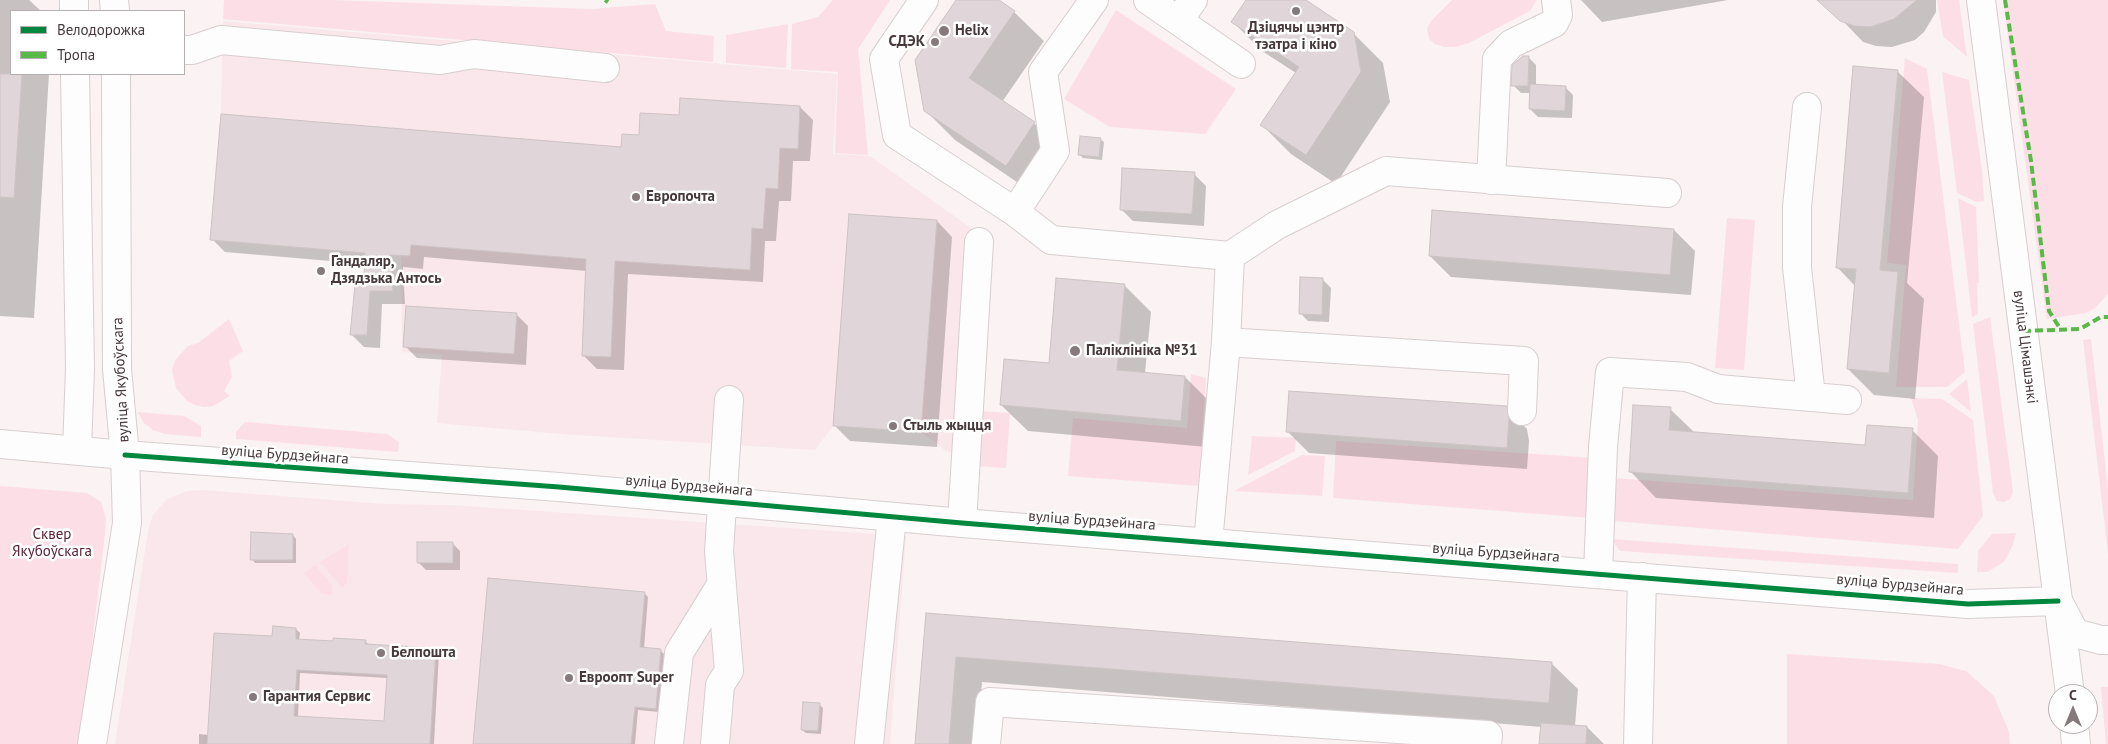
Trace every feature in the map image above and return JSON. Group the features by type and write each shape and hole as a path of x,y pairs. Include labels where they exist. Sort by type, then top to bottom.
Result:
{"street":[{"path":"924,0 884,59 897,135 1015,212 1051,240 1230,256 1277,225 1386,171 1667,193"},
{"path":"1015,212 1055,151 1043,72 1094,0"},
{"path":"1148,0 1186,10 1241,64"},
{"path":"1490,180 1497,58 1511,44 1554,22 1558,15 1556,0"},
{"name":"вуліца Цімашэнкі","path":"1981,0 2069,684"},
{"path":"185,50 192,50 221,40 440,60 474,54 605,68"},
{"path":"75,75 80,368 76,450"},
{"name":"вуліца Якубоўскага","path":"92,744 127,524 125,455 117,370 116,75"},
{"path":"1807,107 1797,208 1797,267 1811,397"},
{"path":"962,524 980,242"},
{"path":"1208,543 1226,342 1230,256"},
{"path":"1226,342 1524,361 1522,411"},
{"path":"1598,573 1603,447 1610,372 1688,377 1718,390 1846,400"},
{"path":"715,744 720,685 729,671 719,551 729,400"},
{"name":"вуліца Бурдзейнага","path":"0,444 558,487 892,516 962,524 1598,573 1968,604 2058,601"},
{"path":"869,744 892,516"},
{"path":"1638,744 1642,577"},
{"path":"669,744 679,653 721,585"},
{"path":"2058,601 2075,633 2108,640"},
{"path":"986,744 990,702 1488,735 1487,744"}],"shaded area":[{"path":"223,21 837,74 833,154 870,156 971,228 954,453 946,451 921,432 833,426 815,450 561,434 437,423 442,355 402,352 401,256 210,240 221,114"},
{"path":"202,490 385,504 450,505 906,536 890,744 115,744 148,531 153,515 167,499 188,491"}],"green space":[{"path":"224,0 331,0 591,9 655,4 666,31 714,36 713,62 223,19"},
{"path":"833,0 890,0 858,49 868,155 835,153 838,72 791,69 792,24 818,17"},
{"path":"1452,0 1537,0 1530,11 1469,43 1455,47 1444,47 1435,44 1429,39 1427,28 1431,21"},
{"path":"1937,0 1959,0 1967,57 1943,36"},
{"path":"2003,0 2108,0 2108,294 2095,308 2086,313 2047,319"},
{"path":"1116,10 1236,89 1205,134 1110,127 1064,99"},
{"path":"788,24 786,68 726,63 726,35"},
{"path":"1905,58 1927,69 1965,372 1947,387 1896,387 1906,265 1887,263"},
{"path":"1942,72 1969,80 1982,170 1984,201 1976,202 1957,193"},
{"path":"1958,198 1976,207 1979,283 1977,283 1978,314 1972,317"},
{"path":"1727,218 1755,220 1744,370 1715,368"},
{"path":"1990,317 2013,492 2010,499 2004,502 1997,501 1993,493 1973,324"},
{"path":"229,319 243,351 229,361 232,377 224,391 230,396 213,406 195,405 187,401 176,388 172,370 175,360 188,346 198,343"},
{"path":"2091,339 2108,489 2108,554 2083,340"},
{"path":"1191,374 1206,378 1199,486 1068,476 1073,418 1187,428"},
{"path":"1967,379 1971,412 1949,394"},
{"path":"1911,398 1942,399 1973,420 1983,516 1958,549 1612,521 1614,478 1913,500 1918,420"},
{"path":"979,411 1010,413 1006,468 975,466"},
{"path":"137,412 184,416 201,426 201,437 165,434 153,430 144,423"},
{"path":"245,422 387,434 399,442 398,452 236,439 236,432"},
{"path":"1252,436 1296,438 1295,451 1248,475"},
{"path":"1336,441 1597,458 1591,518 1333,498"},
{"path":"1302,455 1325,456 1322,496 1234,491"},
{"name":"Сквер Якубоўскага","path":"0,486 87,493 101,502 106,518 88,679 86,744 0,744"},
{"path":"2016,533 2013,545 2004,562 1987,572 1977,572 1978,551 1992,534"},
{"path":"1611,539 1958,564 1958,573 1620,551"},
{"path":"349,544 347,582 342,588 320,562"},
{"path":"315,565 333,586 331,595 321,593 304,573"},
{"path":"1787,654 1939,664 1966,671 1994,696 2009,732 2010,744 1787,744"},
{"path":"2101,687 2108,687 2108,744 2106,744"}],"building":[{"path":"956,0 999,0 1015,11 969,78 1035,122 1006,166 924,111 915,60"},
{"path":"1246,0 1306,0 1354,32 1361,72 1306,155 1260,125 1299,67 1231,22"},
{"path":"1817,0 1917,0 1894,19 1870,27 1854,26 1840,21"},
{"path":"1523,56 1529,56 1528,86 1511,86 1512,65"},
{"path":"1853,66 1898,70 1880,270 1898,272 1889,373 1847,369 1856,269 1836,268"},
{"path":"0,74 22,75 14,198 0,197"},
{"path":"1530,84 1566,86 1565,111 1529,109"},
{"path":"680,98 800,106 798,149 780,148 778,189 766,188 763,229 752,228 750,270 615,261 611,357 582,356 586,259 411,245 410,256 390,255 393,291 370,291 367,335 350,335 356,275 364,276 365,253 210,240 221,114 621,147 622,134 639,135 640,113 679,115"},
{"path":"1080,136 1101,138 1099,157 1078,155"},
{"path":"1122,168 1195,172 1192,214 1120,210"},
{"path":"1432,210 1674,229 1670,275 1429,256"},
{"path":"849,214 937,220 921,432 833,426"},
{"path":"1300,277 1323,278 1322,315 1299,314"},
{"name":"Паліклініка №31","path":"1056,278 1125,284 1117,370 1185,376 1181,421 1000,405 1004,359 1049,363"},
{"path":"406,306 517,313 514,354 403,347"},
{"path":"1289,391 1507,406 1509,419 1507,448 1286,432"},
{"path":"1633,405 1671,407 1669,430 1865,445 1867,425 1913,428 1908,493 1629,472"},
{"path":"251,532 293,534 293,560 250,560"},
{"path":"417,542 453,542 453,563 417,563"},
{"name":"Евроопт Super","path":"488,578 645,592 640,647 661,649 656,709 635,707 631,744 473,744"},
{"path":"926,613 1552,662 1549,703 956,657 949,744 915,744"},
{"name":"Гарантия Сервис","path":"273,626 296,628 296,639 333,641 333,638 366,640 365,644 436,648 430,744 207,744 214,633 272,636","holes":["297,670 387,675 384,721 294,716"]},
{"path":"803,702 820,703 818,731 801,730"},
{"path":"1541,723 1587,726 1586,744 1539,744"}],"marked path":[{"path":"2005,0 2031,161 2049,311 2061,330"},
{"path":"2023,331 2080,329 2101,317 2108,317"}],"cycle path":[{"path":"125,455 559,487 962,523 1968,604 2058,601"}],"place":[{"name":"Дзіцячы цэнтр тэатра і кіно","path":"1296,11"},
{"name":"Helix","path":"944,31"},
{"name":"СДЭК","path":"935,42"},
{"name":"Европочта","path":"636,197"},
{"name":"Гандаляр, Дзядзька Антось","path":"321,271"},
{"name":"Паліклініка №31","path":"1075,351"},
{"name":"Стыль жыцця","path":"893,426"},
{"name":"Белпошта","path":"381,653"},
{"name":"Евроопт Super","path":"569,678"},
{"name":"Гарантия Сервис","path":"253,697"}]}
